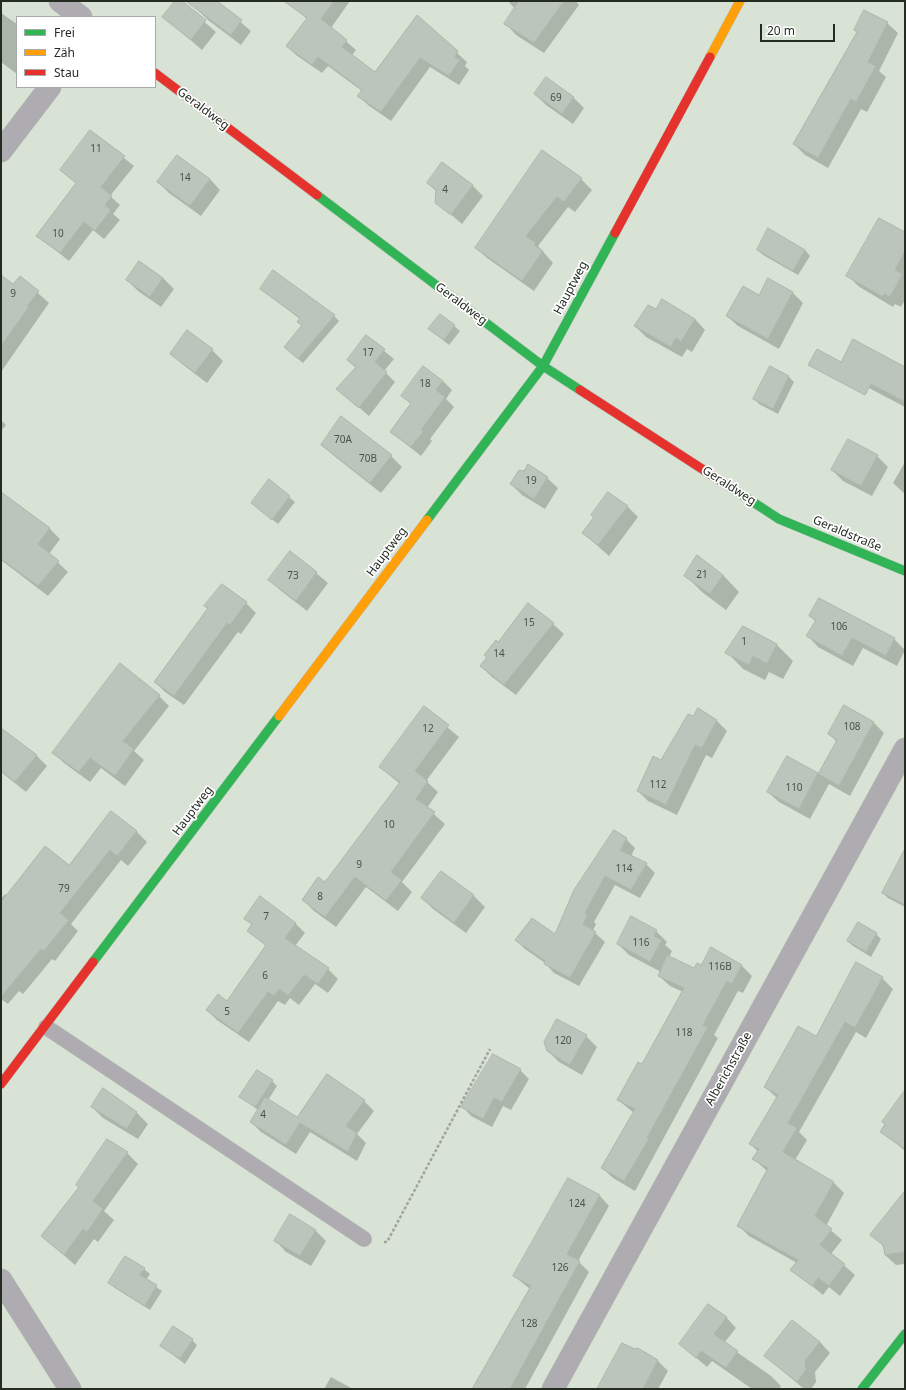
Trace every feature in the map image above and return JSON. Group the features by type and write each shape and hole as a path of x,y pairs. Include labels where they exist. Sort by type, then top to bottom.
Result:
{"street":[{"name":"Hauptweg","path":"1,1084 46,1027 543,366 740,1"},
{"name":"Geraldweg","path":"156,74 543,366 779,519"},
{"path":"1,151 49,88"},
{"name":"Geraldstraße","path":"779,519 905,571"},
{"name":"Alberichstraße","path":"553,1389 905,749"},
{"path":"1,1280 70,1389"},
{"path":"862,1389 905,1334"}],"lane":[{"path":"46,1027 364,1239"}],"path":[{"path":"364,1239 387,1242 490,1049"}],"building":[{"path":"175,1 182,1 206,20 191,40 162,17"},
{"path":"186,1 217,1 242,20 231,35"},
{"path":"284,1 334,1 321,19 347,40 342,47 375,72 417,15 458,51 455,57 460,60 449,76 420,58 381,112 357,96 362,90 318,57 312,65 286,46 307,18"},
{"path":"519,1 564,1 534,43 504,24"},
{"path":"864,10 888,22 868,62 876,66 856,102 851,99 818,158 793,144 857,32 854,30"},
{"path":"546,77 574,97 562,114 534,94"},
{"path":"90,130 125,156 101,187 112,196 105,205 111,210 95,231 84,222 60,253 36,236 76,183 60,170"},
{"path":"542,150 582,178 564,202 557,197 526,236 536,243 534,245 543,251 522,281 475,248"},
{"path":"177,155 210,179 190,206 157,182"},
{"path":"442,162 473,185 451,215 435,203 436,190 427,183"},
{"path":"879,218 905,232 905,251 895,270 903,274 890,297 884,294 883,297 846,276"},
{"path":"768,228 805,250 793,271 757,250"},
{"path":"139,261 163,278 150,297 126,280"},
{"path":"273,270 335,315 298,359 284,347 302,325 297,322 300,318 260,289"},
{"path":"1,275 13,284 20,276 39,291 27,306 29,307 1,346"},
{"path":"768,278 793,292 768,339 726,316 743,286 759,295"},
{"path":"662,299 695,319 681,342 676,338 671,347 634,326 648,305 656,309"},
{"path":"440,314 455,325 444,340 428,329"},
{"path":"187,330 213,349 195,373 170,354"},
{"path":"366,335 385,349 375,362 387,372 359,408 336,389 356,367 347,360"},
{"path":"853,339 905,367 905,402 871,384 865,395 808,365 817,349 841,362"},
{"path":"423,366 443,381 436,390 445,397 421,430 424,431 411,447 390,432 411,403 401,396"},
{"path":"770,366 789,376 773,409 753,399"},
{"path":"341,416 392,455 370,483 321,445"},
{"path":"848,439 878,455 861,486 831,470"},
{"path":"528,464 548,477 534,499 510,484 519,470 524,471"},
{"path":"269,479 290,496 272,520 251,503"},
{"path":"1,492 50,528 38,544 59,561 38,586 1,559"},
{"path":"608,492 628,506 598,545 582,533 594,517 591,515"},
{"path":"290,551 317,572 296,601 268,580"},
{"path":"697,555 723,575 710,594 684,576"},
{"path":"222,584 247,602 230,625 227,623 174,696 154,682 208,608 204,606"},
{"path":"819,598 895,638 886,656 852,638 842,656 806,636 816,620 809,616"},
{"path":"528,603 554,623 504,685 480,666 487,657 484,655 496,640 498,642"},
{"path":"743,626 777,644 767,664 753,656 749,665 725,653"},
{"path":"120,663 160,695 123,741 134,749 115,776 90,758 79,772 52,753"},
{"path":"844,705 874,722 839,786 818,774 837,740 828,734"},
{"path":"424,706 449,725 415,771 428,781 416,799 435,812 391,872 402,880 386,901 355,877 325,917 302,900 318,877 325,882 400,782 379,767"},
{"path":"698,708 717,720 702,748 695,745 666,805 637,791 653,756 661,760 688,714 693,716"},
{"path":"1,728 37,755 15,782 1,771"},
{"path":"787,756 818,773 799,809 767,792"},
{"path":"111,811 137,831 117,856 110,850 60,913 69,920 44,951 41,949 1,997 1,902 45,846 69,865"},
{"path":"614,830 627,838 620,850 647,863 631,890 605,876 585,913 588,914 583,924 596,932 570,978 544,964 545,961 515,940 532,918 555,934 574,890"},
{"path":"905,849 905,905 882,893"},
{"path":"441,871 474,895 454,923 421,898"},
{"path":"260,896 296,923 285,938 329,968 318,984 304,975 288,996 279,989 274,996 268,992 238,1033 206,1010 218,994 227,1001 266,945 247,931 252,924 244,919"},
{"path":"631,916 657,930 654,936 662,940 650,962 617,944"},
{"path":"858,922 877,933 866,952 847,941"},
{"path":"711,947 742,965 732,984 727,981 703,1025 708,1027 647,1138 649,1139 624,1181 601,1168 635,1109 617,1100 638,1062 642,1064 684,988 658,976 667,955 694,968 697,963 701,965"},
{"path":"856,962 883,977 855,1028 845,1022 788,1123 797,1128 783,1152 834,1182 815,1216 832,1229 820,1245 845,1264 829,1286 818,1278 812,1286 790,1270 798,1260 737,1226 768,1168 752,1159 759,1149 749,1144 778,1095 764,1087 798,1026 816,1036"},
{"path":"557,1019 587,1035 570,1065 547,1051 544,1042"},
{"path":"493,1054 521,1069 502,1102 494,1098 483,1119 461,1107"},
{"path":"257,1070 273,1080 255,1107 239,1097"},
{"path":"327,1074 365,1100 346,1126 357,1133 348,1152 300,1123 286,1145 250,1122 265,1097 297,1117"},
{"path":"103,1088 137,1112 127,1129 91,1107"},
{"path":"905,1090 905,1149 880,1132 885,1124 882,1122"},
{"path":"107,1139 128,1152 93,1201 103,1209 87,1232 83,1229 64,1255 41,1236 79,1187 76,1185"},
{"path":"568,1178 600,1195 567,1254 580,1261 510,1389 472,1389 531,1286 513,1276"},
{"path":"905,1191 905,1252 885,1255 883,1245 870,1235"},
{"path":"290,1214 316,1230 300,1256 274,1241"},
{"path":"125,1256 145,1268 140,1275 157,1285 145,1306 108,1283"},
{"path":"708,1304 727,1317 714,1334 738,1351 726,1368 701,1351 696,1358 679,1344"},
{"path":"792,1320 820,1342 805,1361 806,1370 797,1382 764,1356"},
{"path":"173,1326 193,1339 180,1359 160,1346"},
{"path":"622,1343 635,1349 638,1348 658,1360 643,1389 597,1389"}],"traffic: fast":[{"path":"317,195 543,366 580,390"},
{"path":"427,520 543,366 615,233"},
{"path":"730,487 779,519 905,571"},
{"path":"93,962 279,716"},
{"path":"862,1389 905,1334"}],"traffic: slow":[{"path":"710,57 740,1"},
{"path":"279,716 427,520"}],"traffic: jam":[{"path":"615,233 710,57"},
{"path":"156,74 317,195"},
{"path":"580,390 730,487"},
{"path":"1,1084 93,962"}]}
